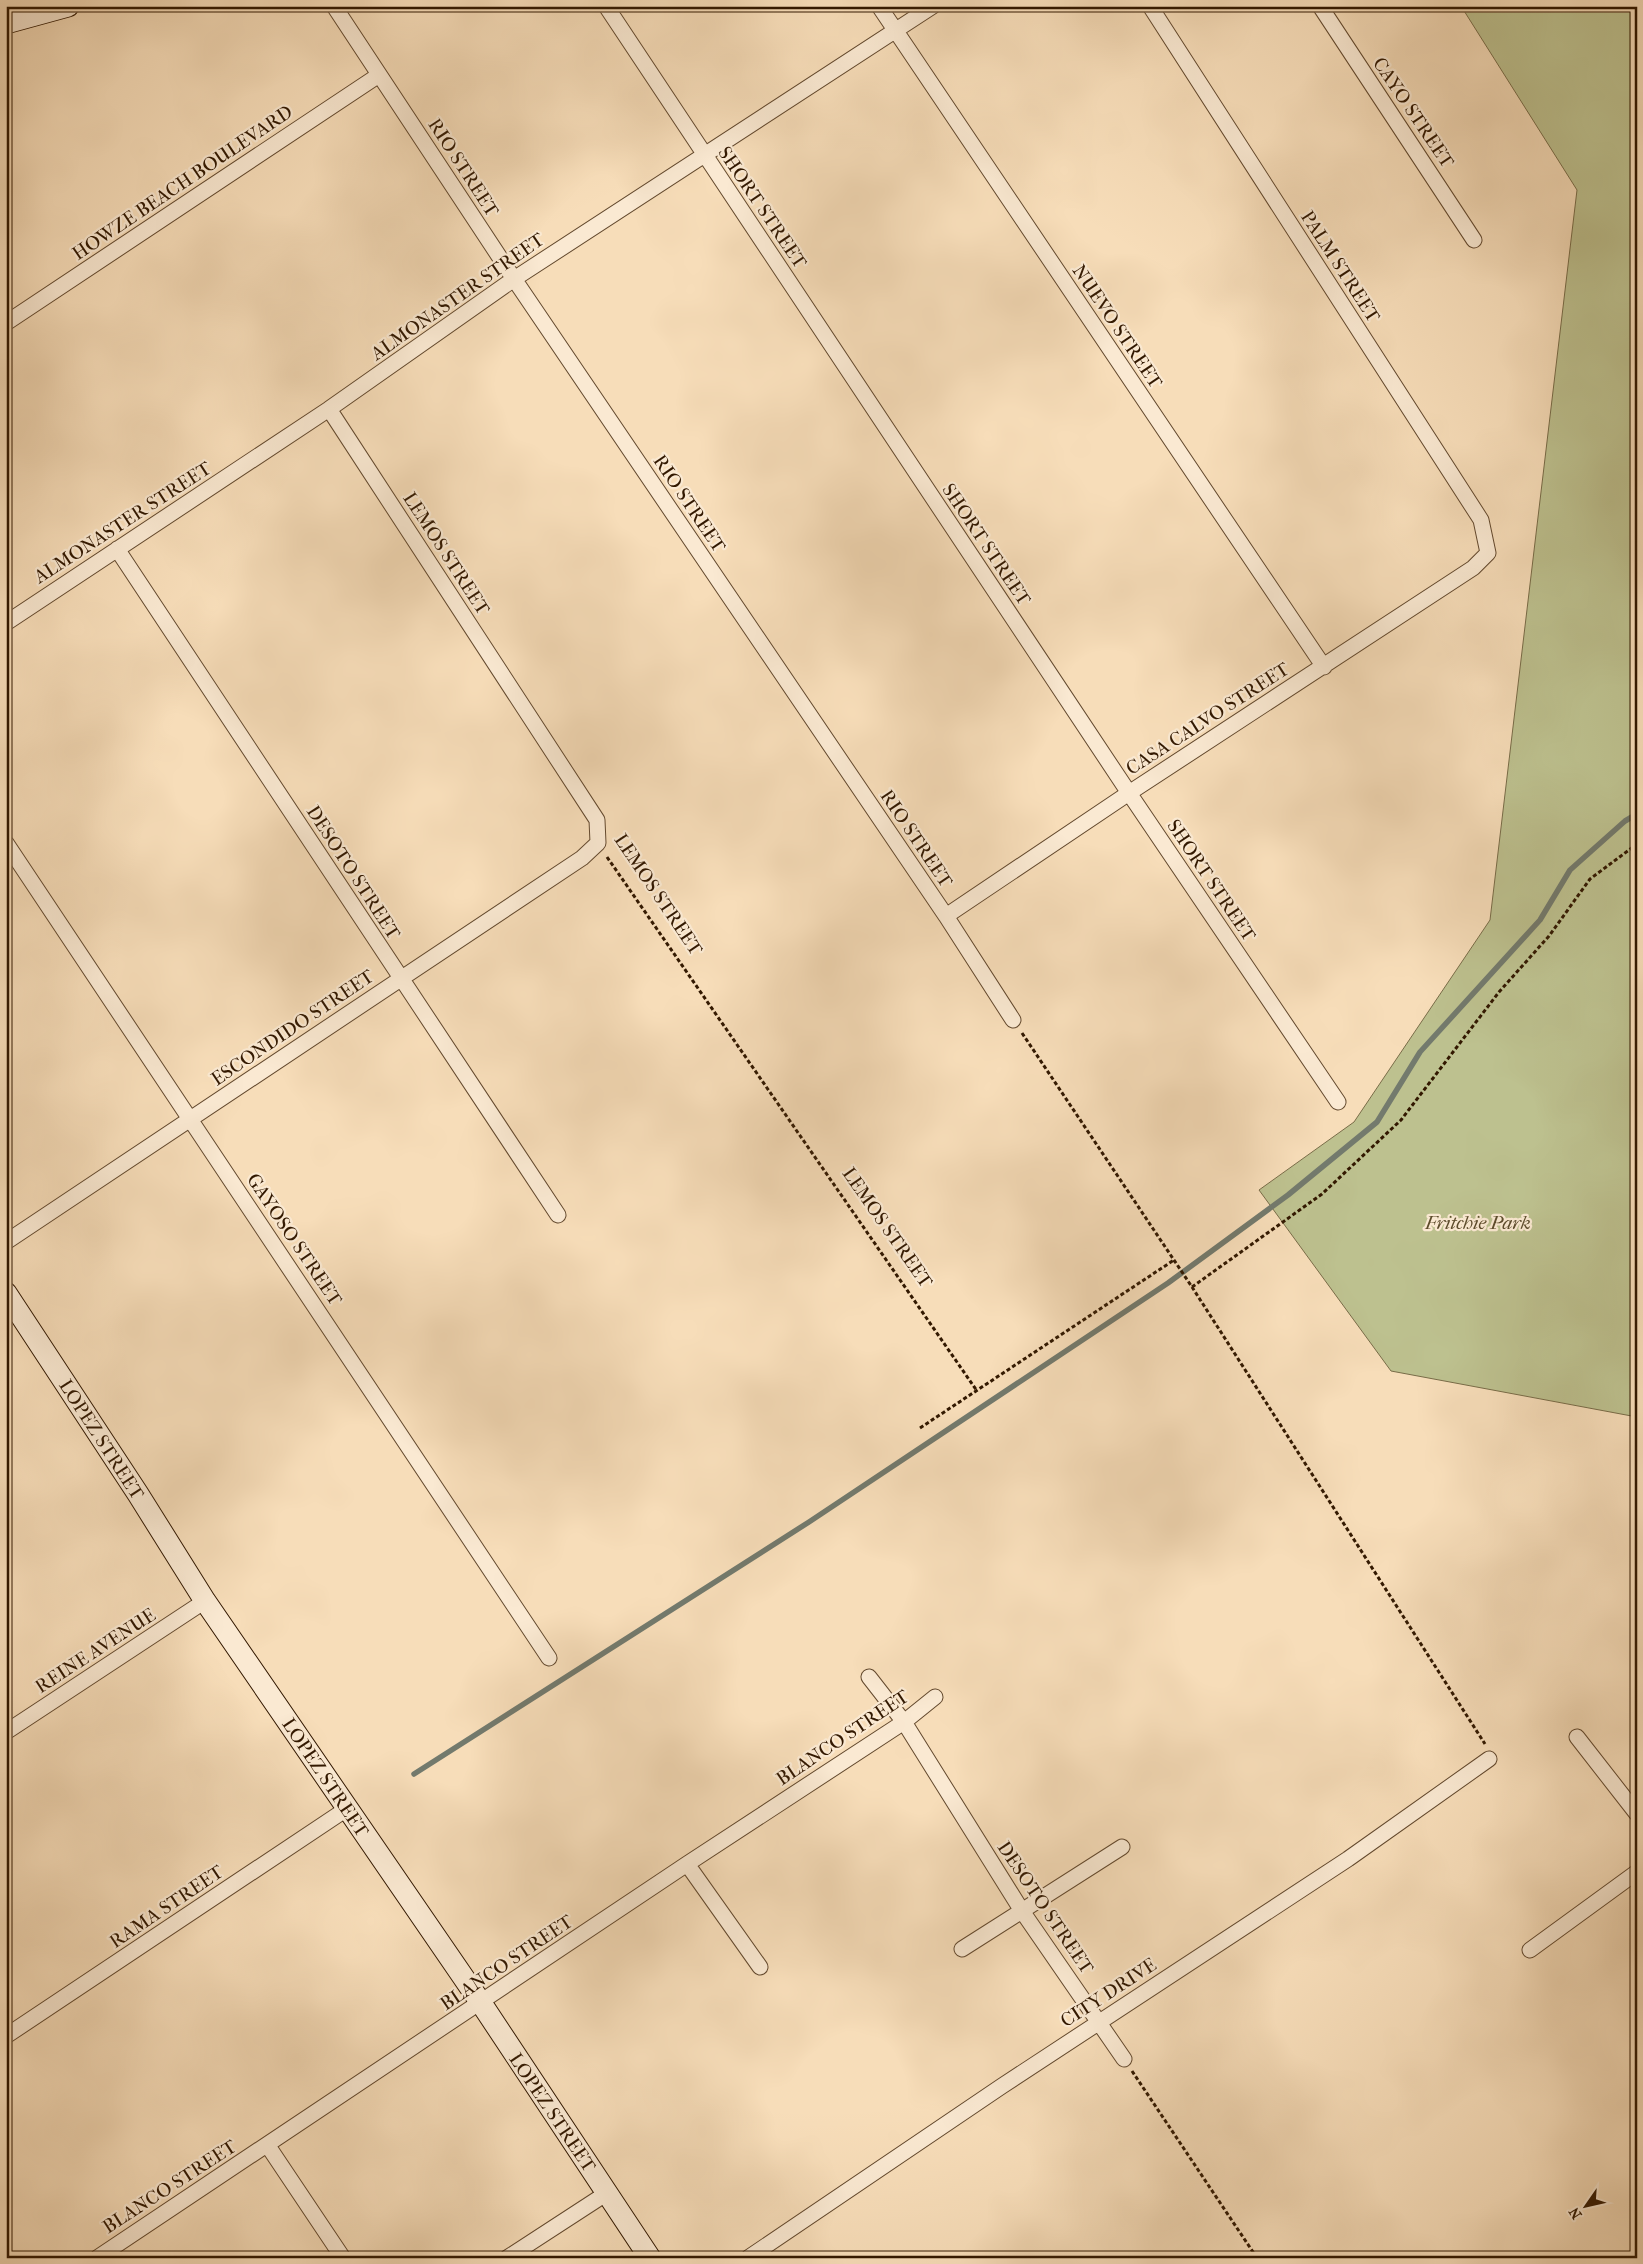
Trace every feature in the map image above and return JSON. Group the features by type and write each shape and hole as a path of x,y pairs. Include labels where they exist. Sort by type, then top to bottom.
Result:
{"street":[{"path":"6,24 68,6"},
{"name":"RIO STREET","path":"334,6 514,280 946,916 1013,1020"},
{"name":"SHORT STREET","path":"606,6 1129,793 1338,1102"},
{"name":"NUEVO STREET","path":"879,6 1324,667"},
{"name":"ALMONASTER STREET","path":"6,623 329,409 514,280 894,30 934,6"},
{"name":"PALM STREET","path":"1150,6 1481,520 1488,553"},
{"name":"CAYO STREET","path":"1320,6 1474,240"},
{"name":"HOWZE BEACH BOULEVARD","path":"6,323 379,75"},
{"name":"LEMOS STREET","path":"329,409 597,820 598,843"},
{"name":"DESOTO STREET","path":"117,549 558,1216"},
{"name":"CASA CALVO STREET","path":"946,916 1129,793 1473,568 1488,553"},
{"name":"GAYOSO STREET","path":"6,843 549,1658"},
{"name":"ESCONDIDO STREET","path":"6,1242 582,858 598,843"},
{"name":"LOPEZ STREET","path":"6,1293 205,1600 481,2003 650,2258"},
{"name":"REINE AVENUE","path":"6,1732 205,1600"},
{"name":"DESOTO STREET","path":"869,1677 904,1722 1022,1912 1124,2059"},
{"name":"BLANCO STREET","path":"98,2258 687,1864 904,1722 935,1697"},
{"path":"1577,1737 1637,1814"},
{"name":"CITY DRIVE","path":"748,2258 1099,2022 1348,1859 1489,1759"},
{"name":"RAMA STREET","path":"6,2036 348,1808"},
{"path":"962,1949 1122,1847"},
{"path":"687,1864 760,1966"},
{"path":"1530,1950 1637,1872"},
{"path":"268,2146 343,2258"},
{"path":"507,2258 607,2193"}],"path":[{"name":"LEMOS STREET","path":"598,843 977,1390"},
{"path":"1192,1287 1322,1194 1401,1120 1499,992 1549,936 1590,879 1637,844"},
{"path":"1013,1020 1192,1287 1463,1707 1484,1740 1489,1759"},
{"path":"920,1428 1174,1260"},
{"path":"1124,2059 1257,2258"}],"green space":[{"name":"Fritchie Park","path":"1461,6 1637,6 1637,1417 1391,1371 1259,1190 1354,1122 1490,920 1577,190"}],"waterway":[{"path":"414,1774 809,1522 1168,1283 1288,1195 1377,1122 1420,1052 1540,920 1570,870 1625,821 1637,814"}]}
